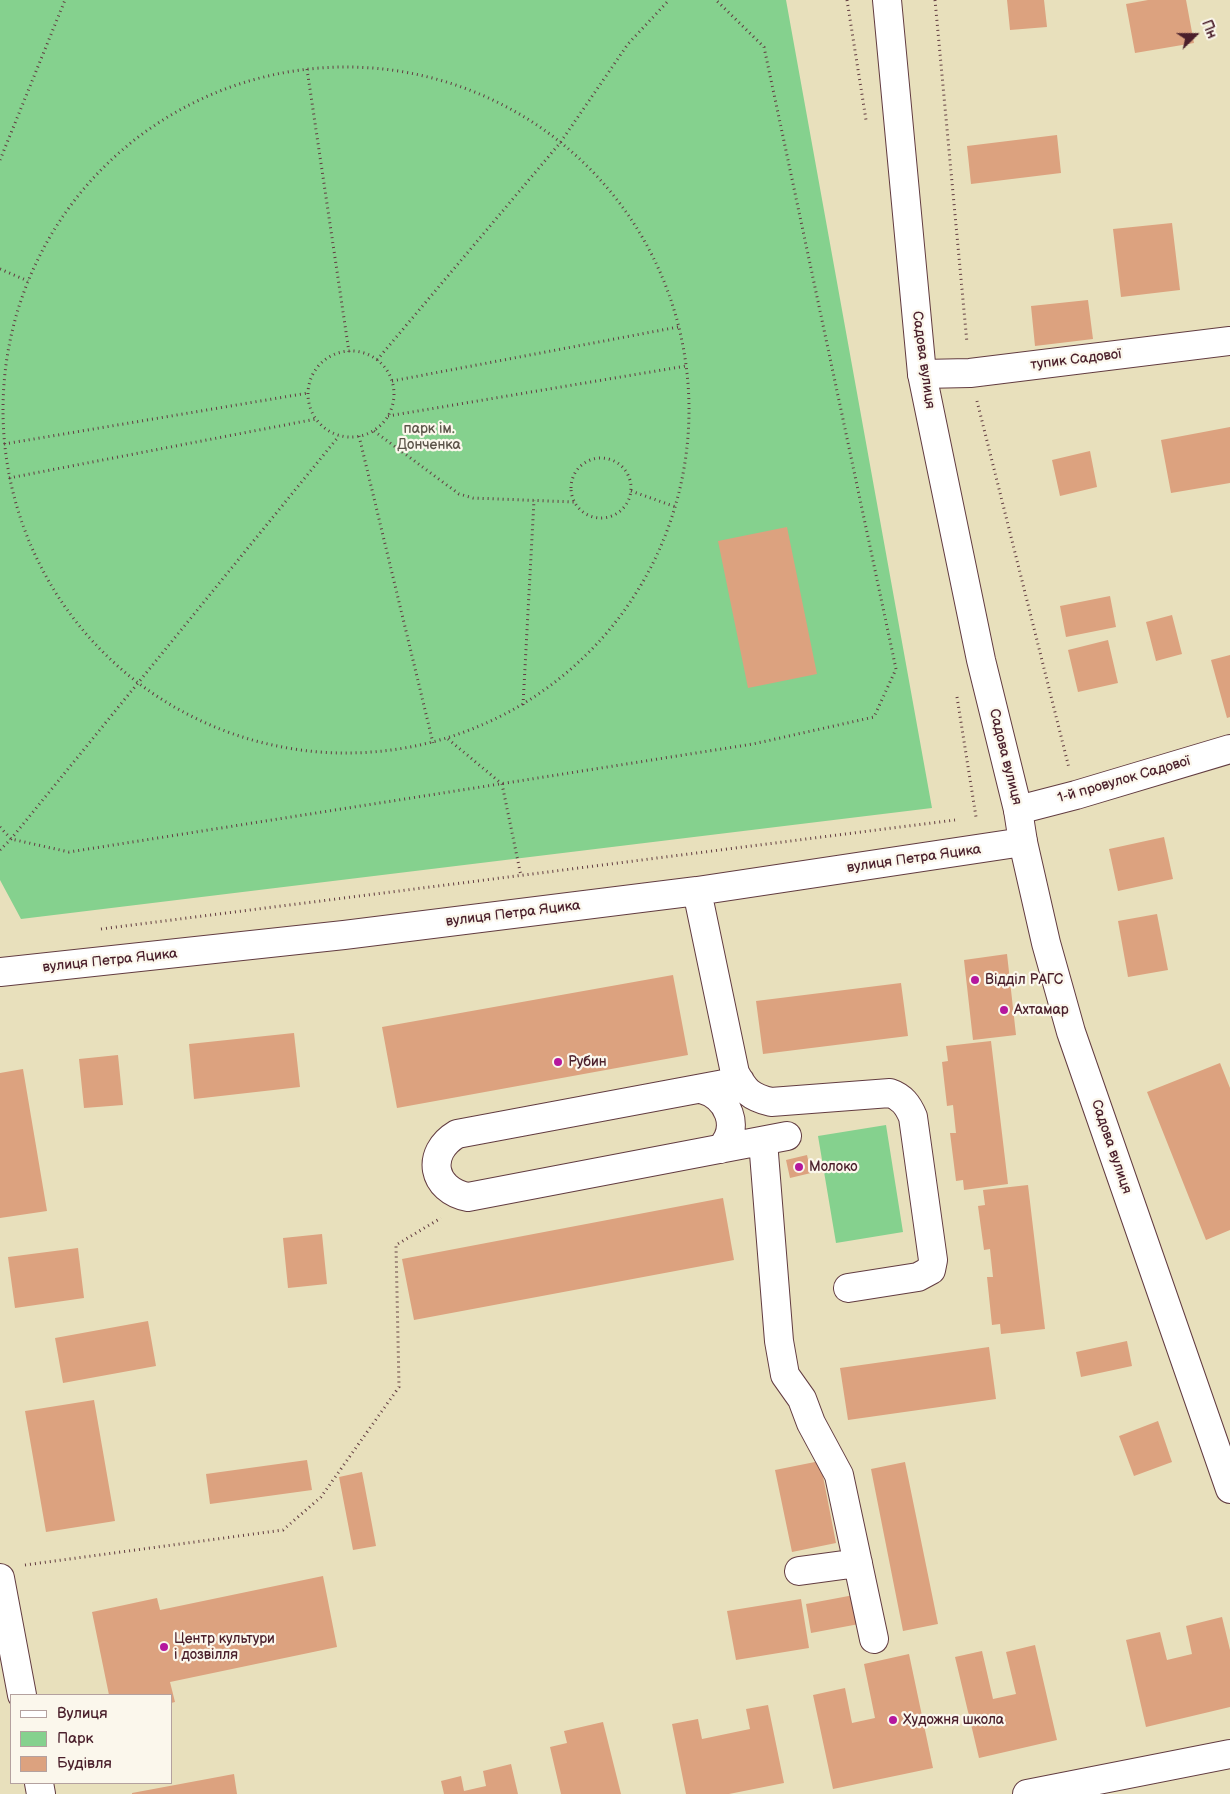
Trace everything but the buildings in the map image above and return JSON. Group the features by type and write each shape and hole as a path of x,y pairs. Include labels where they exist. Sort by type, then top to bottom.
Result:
{"street":[{"name":"Садова вулиця","path":"887,0 922,374 981,660 1018,810 1023,842 1046,943 1071,1032 1230,1489"},
{"name":"тупик Садової","path":"922,374 970,373 1230,341"},
{"name":"1-й провулок Садової","path":"1018,810 1076,795 1230,749"},
{"name":"вулиця Петра Яцика","path":"0,972 344,936 697,891 1023,842"},
{"path":"697,891 735,1073 743,1087 752,1096 771,1102 890,1093 898,1096 908,1106 913,1117 932,1251 931,1270 918,1277 848,1288"},
{"path":"740,1081 457,1134 442,1146 438,1155 438,1175 450,1191 468,1197 775,1139 779,1341 785,1375 802,1399 811,1423 839,1475 874,1639"},
{"path":"701,1089 709,1091 722,1101 729,1115 730,1132 728,1139 720,1150"},
{"path":"800,1571 858,1563"},
{"path":"8,1572 22,1694"},
{"path":"1027,1794 1230,1754"}],"path":[{"path":"0,160 65,0"},
{"path":"377,360 560,143 628,44 669,0"},
{"path":"0,827 11,838 69,852 753,744 874,718 896,669 764,46 716,0"},
{"path":"847,0 867,127"},
{"path":"335,66 380,68 426,76 470,90 511,109 550,134 585,164 610,191 642,236 662,277 678,327 686,366 689,412 686,457 676,507 662,546 641,587 615,625 584,659 549,688 510,713 448,739 379,753 333,755 288,750 243,739 201,722 160,700 124,673 90,640 62,604 38,565 21,522 9,478 4,444 3,386 9,341 21,296 39,254 62,214 91,179 124,147 161,120 201,98 244,81 289,70 307,69 335,66"},
{"path":"307,69 350,352"},
{"path":"0,269 28,281"},
{"path":"392,381 678,327"},
{"path":"342,352 350,352 370,356 377,360 390,375 394,389 393,403 388,416 379,427 374,431 353,438 339,436 326,430 316,420 310,407 308,393 311,379 318,366 329,357 342,352"},
{"path":"388,416 686,366"},
{"path":"4,444 308,393"},
{"path":"9,478 316,420"},
{"path":"374,431 459,494 473,498 574,502"},
{"path":"0,850 339,436"},
{"path":"359,436 433,743"},
{"path":"598,457 610,458 620,464 628,473 631,485 630,496 624,507 615,515 604,518 592,517 581,512 574,502 570,491 571,479 577,468 586,461 598,457"},
{"path":"631,491 676,507"},
{"path":"523,705 534,500"},
{"path":"957,695 976,817 966,818"},
{"path":"448,739 502,784 521,876"},
{"path":"95,930 956,820"},
{"path":"8,1572 283,1530 321,1497 398,1388 396,1245 445,1216 468,1197"}],"green space":[{"name":"парк ім. Донченка","path":"0,0 786,0 932,808 21,919 0,880"},
{"path":"886,1125 903,1232 836,1243 818,1136"}],"place":[{"name":"Відділ РАГС","path":"975,980"},
{"name":"Ахтамар","path":"1004,1010"},
{"name":"Рубин","path":"558,1062"},
{"name":"Молоко","path":"799,1167"},
{"name":"Центр культури і дозвілля","path":"164,1647"},
{"name":"Художня школа","path":"893,1720"}]}
